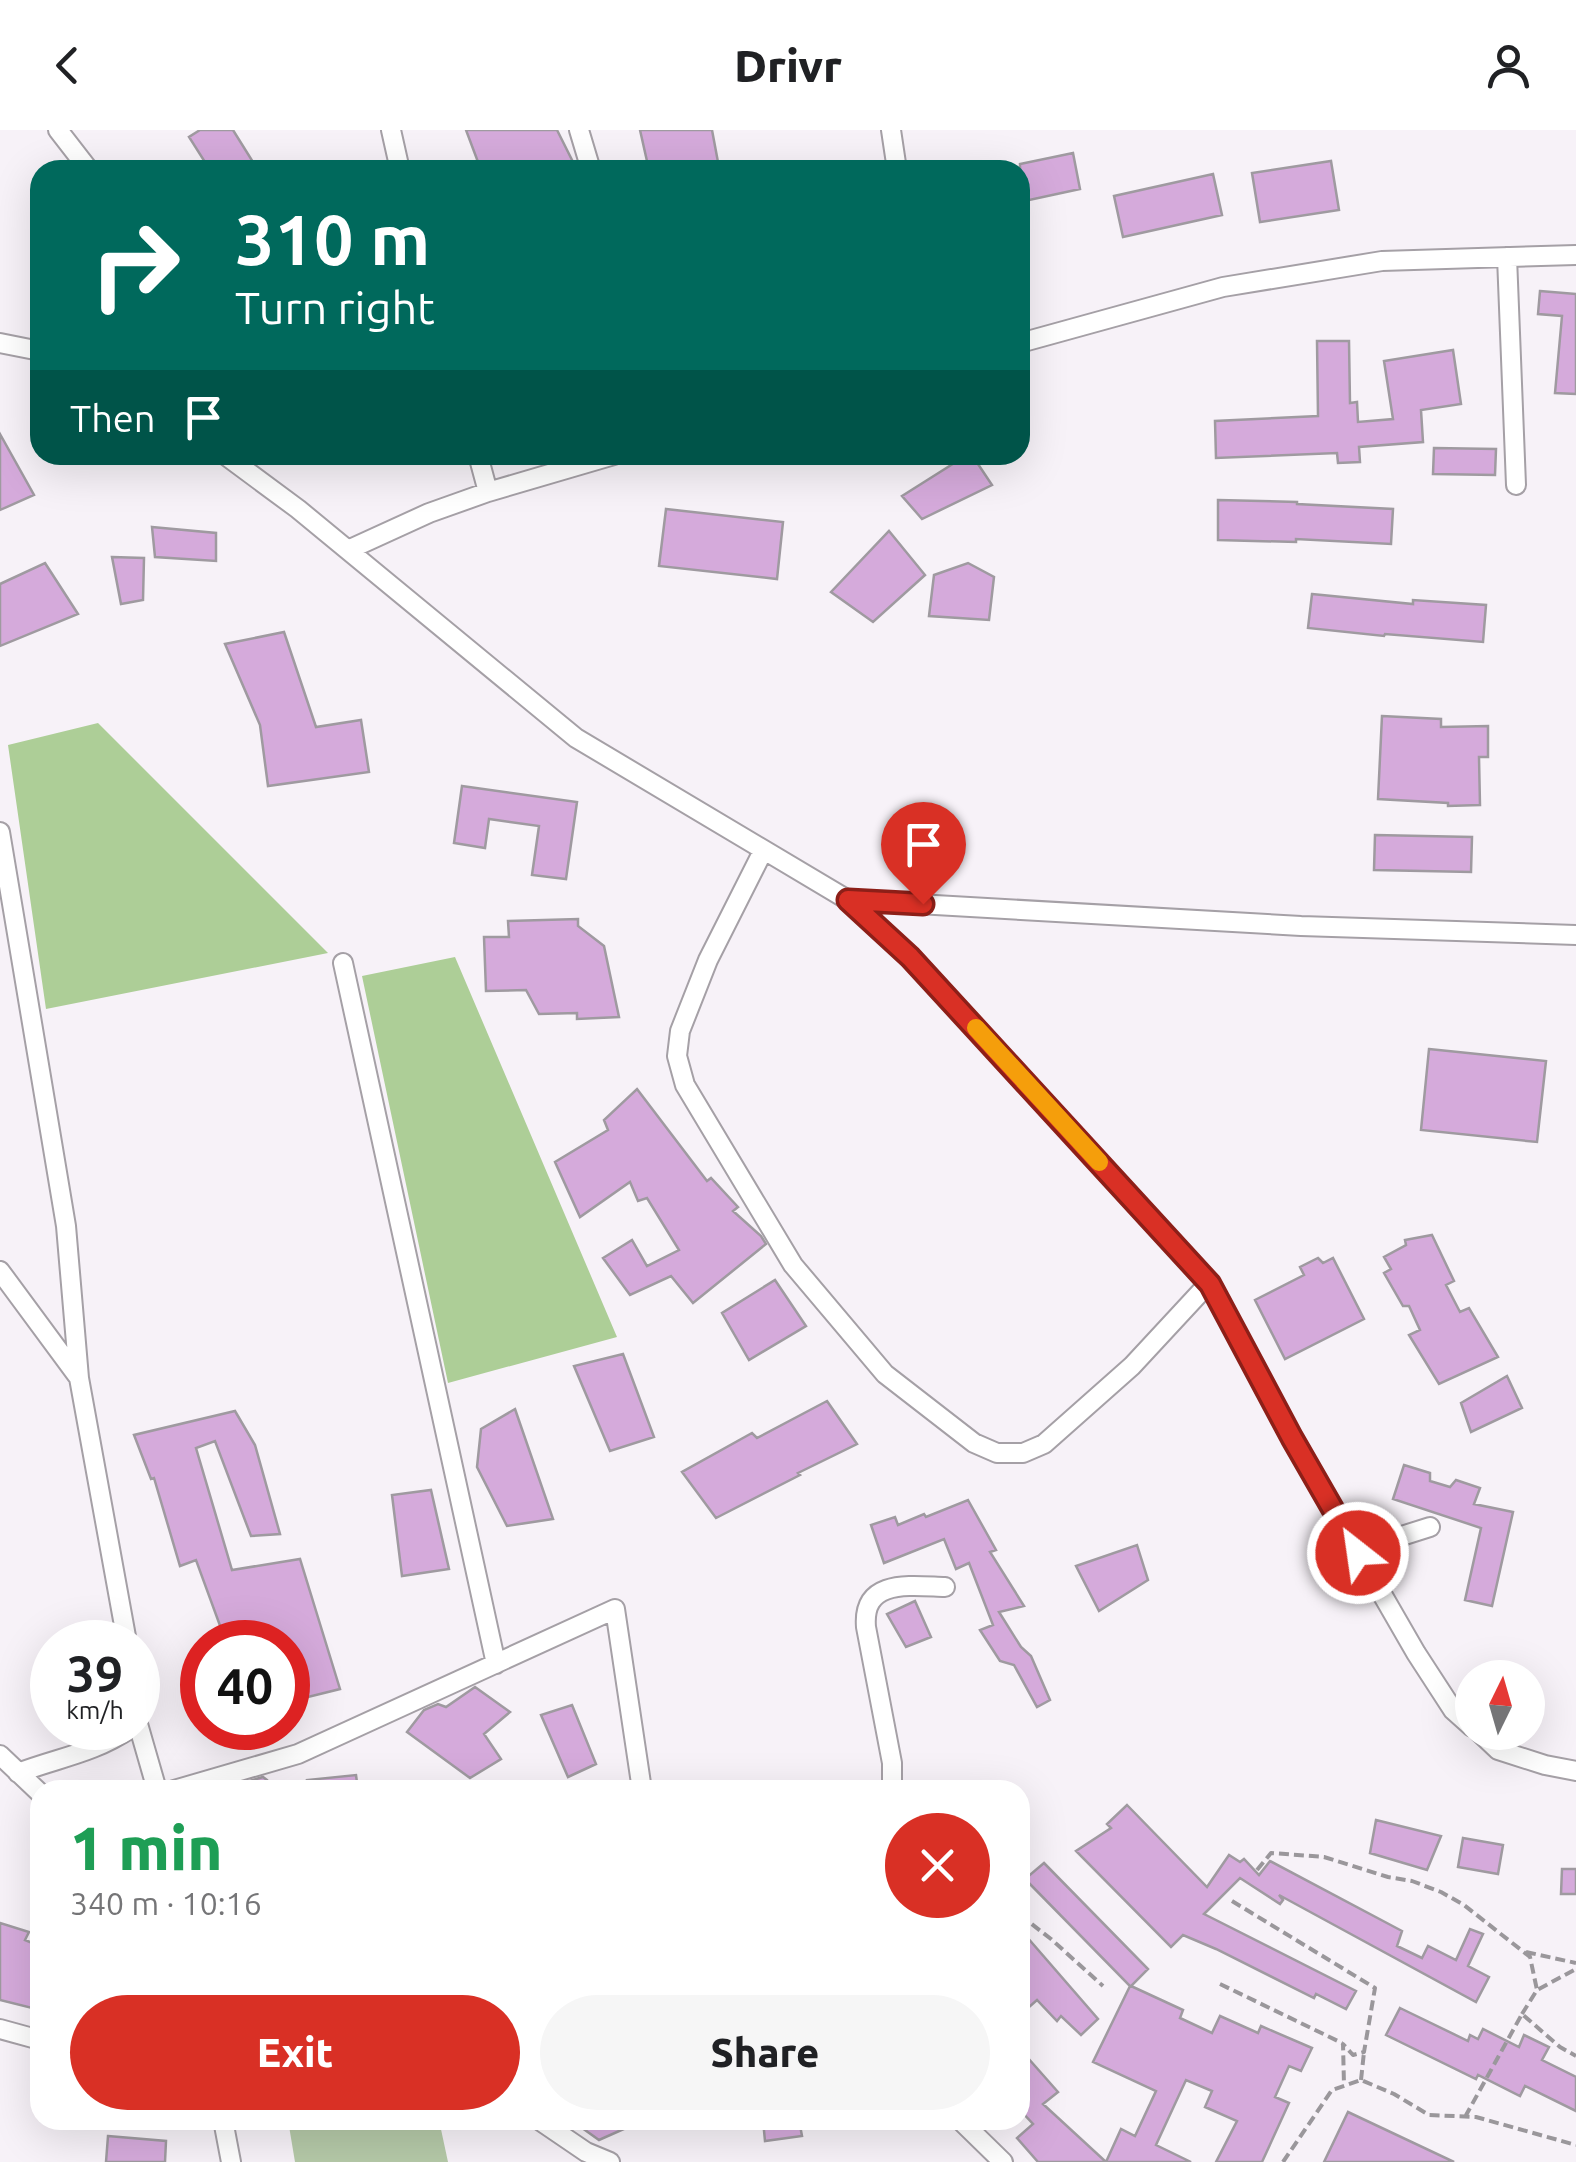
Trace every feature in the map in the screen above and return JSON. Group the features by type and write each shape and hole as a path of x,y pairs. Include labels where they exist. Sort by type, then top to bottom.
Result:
{"street":[{"path":"58,130 81,160"},
{"path":"390,130 398,160"},
{"path":"579,130 588,160"},
{"path":"892,130 896,160"},
{"path":"1030,340 1224,287 1382,261 1576,255"},
{"path":"1507,258 1516,485"},
{"path":"0,343 30,350"},
{"path":"238,465 348,550 576,738 848,900 910,957 1210,1284 1292,1438 1416,1653 1455,1713"},
{"path":"481,465 488,492"},
{"path":"348,550 488,492 580,465"},
{"path":"0,832 66,1226 79,1378 123,1620"},
{"path":"764,851 708,960 680,1031 677,1056 685,1085 793,1265 885,1374 974,1443 997,1453 1022,1452 1044,1444 1132,1366 1210,1284"},
{"path":"848,900 1301,926 1576,935"},
{"path":"343,963 496,1664"},
{"path":"0,1271 79,1378"},
{"path":"1358,1553 1430,1526"},
{"path":"892,1780 866,1627 868,1604 876,1596 901,1586 945,1587"},
{"path":"208,1780 298,1754 616,1609 641,1780"},
{"path":"18,1773 90,1750"},
{"path":"143,1750 153,1780"},
{"path":"1498,1750 1576,1771"},
{"path":"0,1755 30,1784"},
{"path":"0,2029 30,2037"},
{"path":"225,2130 231,2162"},
{"path":"554,2130 586,2152 610,2162"},
{"path":"970,2130 1004,2162"}],"path":[{"path":"1257,1870 1271,1853 1324,1857 1441,1892 1464,1905 1530,1957 1537,1990"},
{"path":"1232,1901 1376,1988 1360,2080"},
{"path":"1030,1922 1103,1986"},
{"path":"1522,1951 1576,1966"},
{"path":"1466,2116 1537,1990 1576,1966"},
{"path":"1220,1984 1343,2044 1353,2055 1364,2052"},
{"path":"1522,2014 1576,2056"},
{"path":"1343,2044 1344,2086"},
{"path":"1283,2162 1332,2090 1360,2080 1429,2114 1476,2117 1576,2146"}],"green space":[{"path":"98,723 328,953 46,1009 8,745"},
{"path":"455,957 617,1337 448,1383 362,976"},
{"path":"290,2130 441,2130 448,2162 295,2162"}],"building":[{"path":"200,130 233,130 252,160 204,160 189,137"},
{"path":"466,130 557,130 572,160 477,160"},
{"path":"640,130 712,130 718,160 647,160"},
{"path":"1073,153 1080,189 1030,200 1030,162"},
{"path":"1331,161 1339,210 1260,222 1252,173"},
{"path":"1213,174 1222,215 1123,237 1114,196"},
{"path":"1540,291 1576,294 1576,394 1555,393 1562,316 1538,314"},
{"path":"1317,341 1349,341 1350,403 1357,402 1358,422 1393,419 1384,361 1453,350 1461,404 1421,410 1423,442 1359,447 1360,462 1338,463 1337,453 1216,458 1215,421 1318,416"},
{"path":"0,434 34,495 0,510"},
{"path":"1434,448 1496,449 1495,475 1433,474"},
{"path":"951,465 979,465 992,485 922,519 902,496"},
{"path":"1218,500 1393,509 1391,544 1218,540"},
{"path":"666,509 783,522 777,579 659,566"},
{"path":"152,527 216,533 216,561 155,557"},
{"path":"889,531 925,575 873,622 831,592"},
{"path":"112,557 144,558 143,600 121,604"},
{"path":"45,563 78,614 0,646 0,584"},
{"path":"968,563 994,577 989,620 929,616 934,575"},
{"path":"1312,594 1413,604 1413,600 1486,605 1483,642 1308,628"},
{"path":"284,632 316,727 361,720 369,772 268,786 260,725 225,644"},
{"path":"1382,716 1441,719 1441,727 1488,726 1488,757 1479,757 1480,805 1378,799"},
{"path":"462,786 577,802 566,879 532,875 539,826 489,819 485,848 454,843"},
{"path":"1375,835 1472,837 1471,872 1374,870"},
{"path":"578,919 578,926 604,946 619,1017 577,1019 577,1013 539,1014 526,990 486,991 484,937 509,937 508,921"},
{"path":"1429,1049 1546,1061 1537,1142 1421,1130"},
{"path":"637,1089 707,1181 711,1178 738,1207 733,1211 766,1244 693,1303 671,1276 630,1295 603,1258 632,1240 647,1266 679,1250 647,1198 638,1201 630,1182 580,1217 555,1162 608,1130 604,1120"},
{"path":"1432,1235 1454,1281 1446,1285 1460,1312 1469,1308 1498,1357 1439,1384 1409,1335 1420,1330 1409,1306 1403,1306 1384,1273 1391,1269 1384,1257 1406,1245 1405,1240"},
{"path":"1318,1258 1323,1263 1333,1258 1364,1319 1285,1359 1255,1300 1304,1275 1300,1267"},
{"path":"775,1280 806,1326 749,1360 722,1313"},
{"path":"623,1354 654,1437 610,1451 574,1366"},
{"path":"1507,1376 1522,1408 1471,1432 1461,1403"},
{"path":"827,1401 857,1444 716,1518 682,1472 752,1433 757,1438"},
{"path":"515,1409 553,1519 507,1526 477,1467 481,1429"},
{"path":"235,1411 255,1445 280,1534 251,1536 215,1441 196,1448 232,1570 300,1559 340,1689 310,1696 310,1620 218,1620 196,1560 180,1566 154,1478 151,1479 134,1435"},
{"path":"1404,1465 1430,1473 1430,1481 1450,1487 1456,1480 1480,1488 1474,1504 1513,1512 1492,1606 1465,1600 1481,1528 1393,1499"},
{"path":"431,1490 449,1569 402,1576 392,1495"},
{"path":"968,1500 996,1550 990,1552 1024,1606 999,1612 1031,1656 1050,1700 1037,1707 1014,1665 1000,1661 980,1630 993,1625 969,1563 956,1569 944,1539 884,1563 871,1525 895,1517 898,1525"},
{"path":"1137,1545 1148,1580 1099,1611 1076,1566"},
{"path":"915,1601 931,1637 906,1647 887,1614"},
{"path":"475,1687 510,1712 484,1734 501,1759 470,1778 407,1732 424,1710 438,1704 446,1707"},
{"path":"572,1705 596,1764 568,1777 541,1715"},
{"path":"356,1775 357,1780 307,1780"},
{"path":"1127,1805 1207,1887 1229,1855 1240,1862 1244,1859 1259,1875 1270,1861 1402,1931 1397,1946 1422,1958 1428,1946 1456,1960 1470,1929 1483,1934 1468,1966 1489,1977 1476,2002 1279,1895 1283,1900 1280,1904 1240,1878 1204,1914 1356,1991 1346,2009 1316,1994 1314,1998 1183,1935 1171,1947 1076,1851 1111,1828 1107,1824"},
{"path":"1376,1820 1441,1836 1427,1870 1370,1853"},
{"path":"1463,1838 1503,1845 1498,1874 1458,1867"},
{"path":"1044,1863 1148,1969 1131,1986 1183,2010 1180,2018 1212,2033 1220,2016 1258,2033 1261,2026 1312,2048 1301,2071 1289,2066 1275,2097 1289,2103 1262,2162 1216,2162 1237,2121 1205,2107 1212,2091 1186,2080 1156,2145 1191,2162 1106,2162 1121,2129 1135,2136 1156,2091 1093,2062 1130,1986 1030,1884 1030,1875"},
{"path":"1562,1869 1576,1869 1576,1894 1561,1894"},
{"path":"0,1923 29,1932 25,1940 30,1942 30,2008 0,2000"},
{"path":"1030,1941 1098,2019 1081,2035 1061,2016 1057,2021 1037,2000 1030,2006"},
{"path":"1400,2008 1468,2041 1470,2035 1478,2039 1483,2029 1519,2047 1524,2035 1549,2047 1542,2060 1576,2077 1576,2111 1525,2086 1520,2096 1478,2075 1476,2079 1386,2035"},
{"path":"1030,2060 1058,2092 1043,2104 1106,2162 1038,2162 1017,2138 1033,2124"},
{"path":"1348,2112 1454,2162 1324,2162"},
{"path":"585,2130 622,2130 599,2140"},
{"path":"764,2130 801,2130 802,2136 765,2141"},
{"path":"108,2136 166,2141 165,2162 106,2162"}],"slow traffic":[{"path":"976,1028 1099,1162"}],"route":[{"path":"923,904 848,900 910,957 1210,1284 1358,1553"}]}
